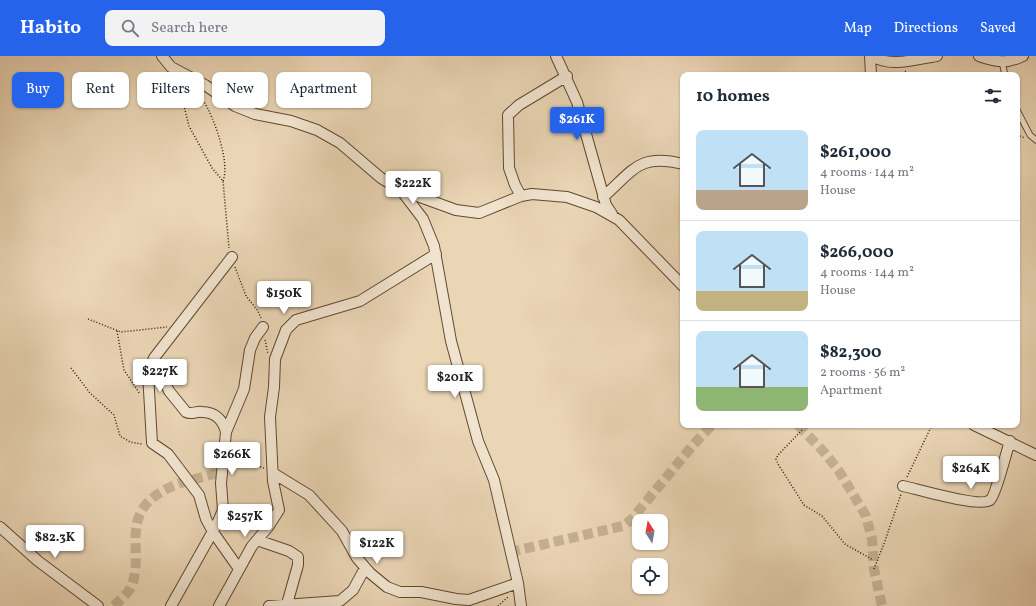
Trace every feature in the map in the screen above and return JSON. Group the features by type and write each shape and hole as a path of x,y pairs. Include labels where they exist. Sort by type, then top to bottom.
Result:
{"street":[{"path":"162,56 171,67 180,72"},
{"path":"556,56 567,76 584,127 606,205 612,215 680,283"},
{"path":"871,72 871,56 882,62 891,62 937,56"},
{"path":"979,56 1002,62 1009,62 1023,56"},
{"path":"521,196 509,168 508,115 518,105 567,76"},
{"path":"204,86 231,103 246,110 291,121 327,136 340,143 381,178 401,190 456,210 479,213 521,196 539,194 567,197 596,207 612,215"},
{"path":"603,197 635,168 646,161 658,160 680,164"},
{"path":"401,190 423,219 432,238 451,341 478,441 494,480 518,583 521,606"},
{"path":"219,606 239,569 278,510 275,498 270,417 274,387 274,365 286,330 292,323 306,316 360,301 436,254"},
{"path":"232,257 154,358 148,374 152,443 168,454 199,495 206,519 213,532 239,569"},
{"path":"171,606 213,532 223,510 221,483 222,455 226,432 244,389 250,350 255,338 263,327"},
{"path":"154,358 169,391 186,412 189,414 202,412 216,416 222,421 226,432"},
{"path":"980,428 1036,455"},
{"path":"903,486 972,502 985,502 993,497 1010,442"},
{"path":"273,473 306,492 322,507 342,531 357,558 365,568 387,587 400,592 421,592 456,599 478,598 518,583"},
{"path":"0,527 38,561 98,606"},
{"path":"257,540 289,551 298,558 298,565 288,604"},
{"path":"269,606 288,604 334,604 343,600 353,590 365,568"}],"lane":[{"path":"1002,62 1004,72"},
{"path":"1020,116 1030,135 1036,140"}],"path":[{"path":"171,67 174,80 182,98 188,126 212,168 223,181"},
{"path":"204,102 208,108 226,171 223,181 227,240 246,296 258,311 263,327 269,358"},
{"path":"88,319 117,331 132,332 155,330 182,322"},
{"path":"117,331 124,370 150,406"},
{"path":"72,368 90,393 114,415 120,436 130,442 144,444 152,443"},
{"path":"874,569 886,541 903,486 931,428"},
{"path":"802,430 778,455 776,458 778,464 804,505 822,516 845,544 873,560"},
{"path":"222,455 243,460 273,473"}],"tunnel":[{"path":"510,552 623,526 631,520 693,445 709,428"},
{"path":"801,428 823,451 839,471 866,516 872,539 874,569 882,606"},
{"path":"114,606 127,594 132,585 135,572 137,523 141,512 148,502 168,488 183,482 222,471"}]}
